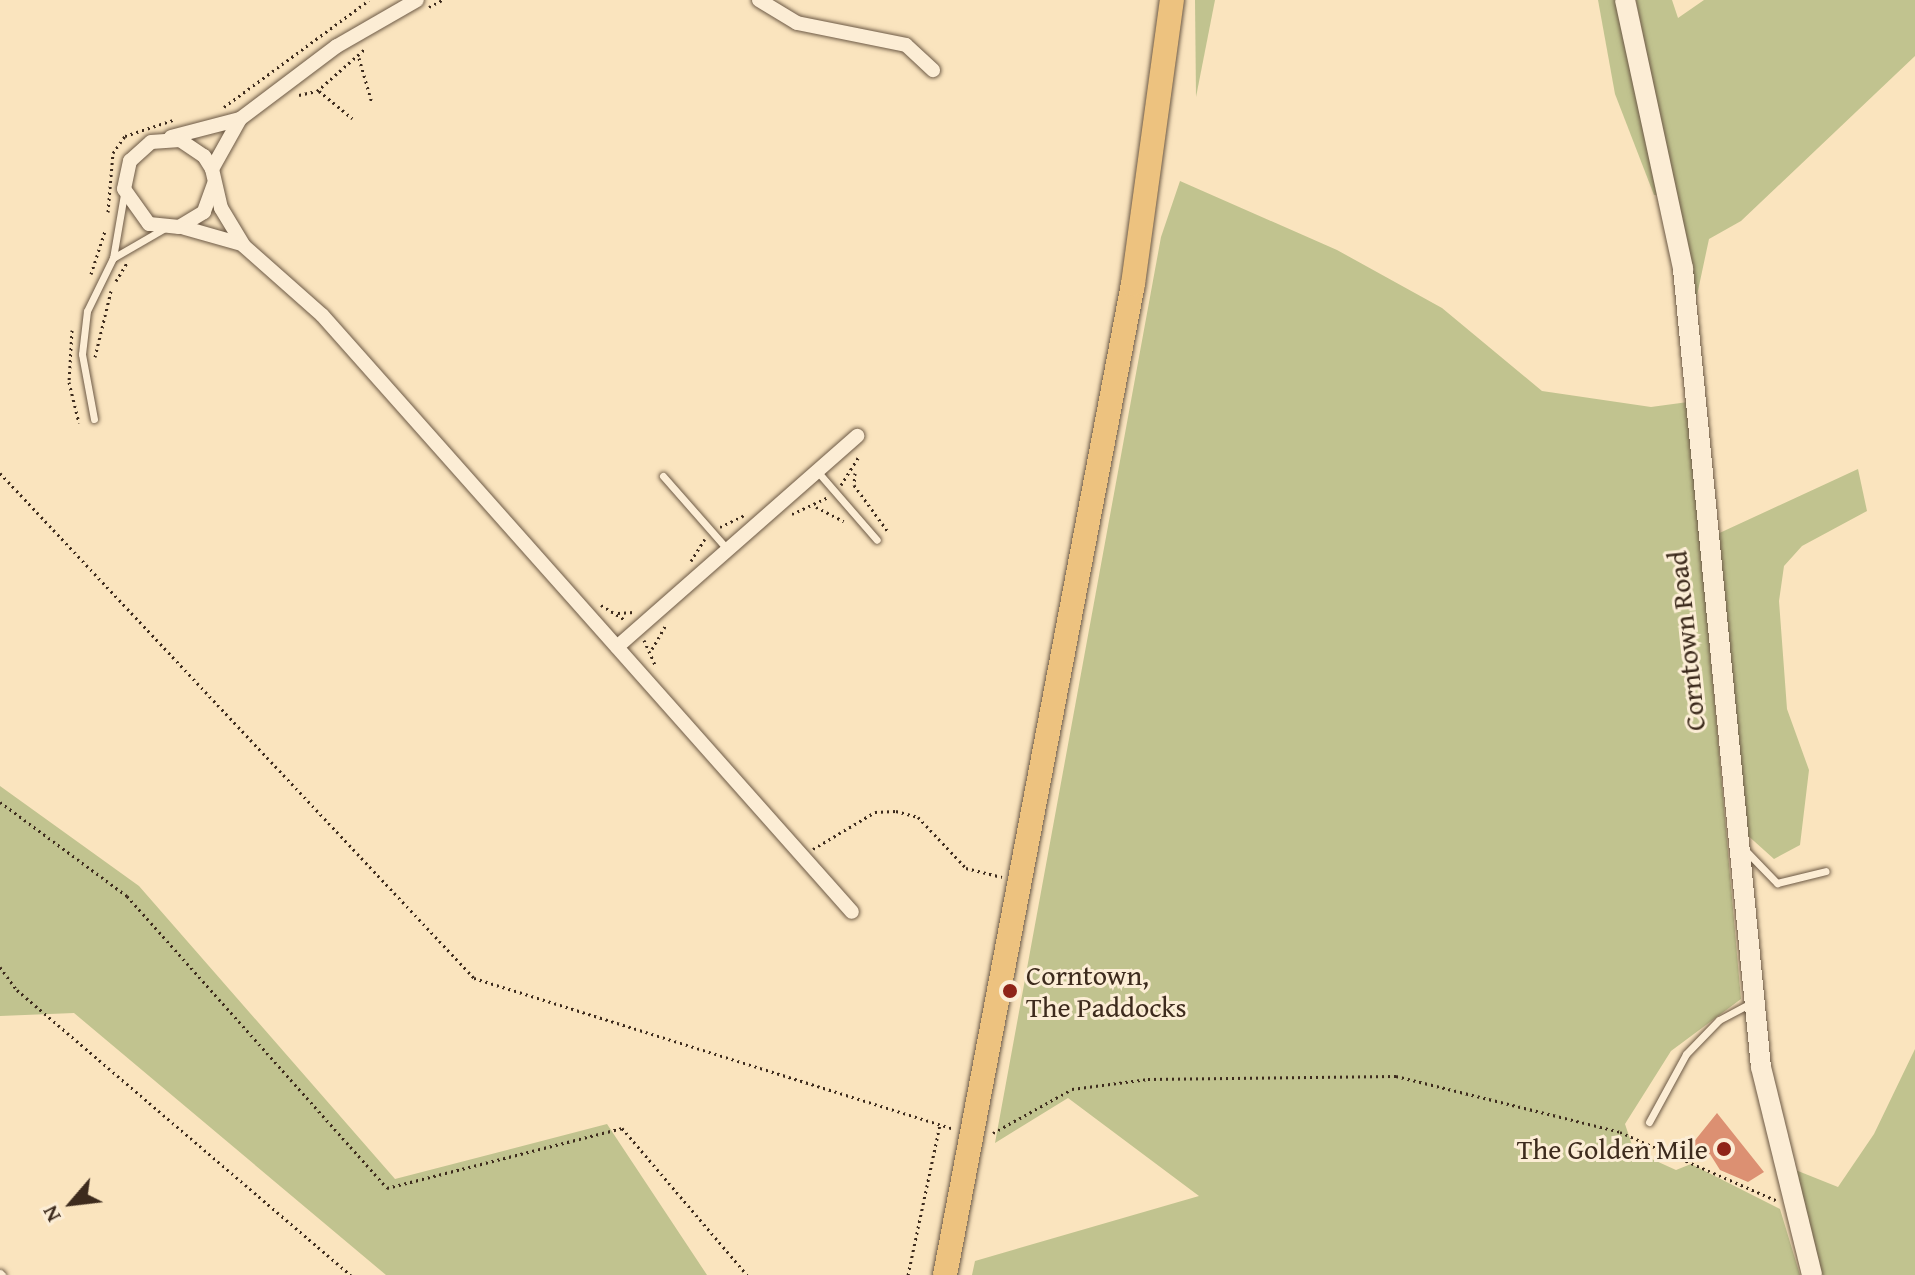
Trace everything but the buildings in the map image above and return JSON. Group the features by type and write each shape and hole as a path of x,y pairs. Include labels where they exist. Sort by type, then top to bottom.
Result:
{"main road":[{"path":"945,1275 1133,284 1172,0"},
{"name":"Corntown Road","path":"1625,0 1683,269 1734,837 1753,1002 1790,1207 1812,1275"}],"street":[{"path":"759,0 797,23 906,45 933,70"},
{"path":"244,246 172,228 137,215 124,189 139,150 166,138 240,119 337,46 420,5"},
{"path":"172,228 204,212 213,176 240,119"},
{"path":"166,138 194,146 213,176 244,246 322,315 852,912"},
{"path":"617,647 817,471 862,441"}],"lane":[{"path":"94,419 82,354 87,311 113,258 124,189"},
{"path":"113,258 172,228"},
{"path":"817,471 877,540"},
{"path":"663,476 728,550"},
{"path":"1734,837 1777,883 1826,871"},
{"path":"1649,1122 1686,1054 1719,1020 1753,1002"}],"path":[{"path":"218,111 369,0"},
{"path":"420,5 442,0"},
{"path":"287,100 317,91 359,58 376,38"},
{"path":"359,58 372,103"},
{"path":"317,91 352,118"},
{"path":"88,283 108,218 113,153 147,124 182,121"},
{"path":"93,373 108,298 138,256"},
{"path":"73,327 69,382 79,423"},
{"path":"862,441 854,485 889,533"},
{"path":"0,473 474,978 940,1124 972,1131 991,1134 1072,1089 1102,1085 1396,1076 1620,1132 1790,1207"},
{"path":"781,520 816,507 855,473"},
{"path":"816,507 849,524"},
{"path":"592,599 636,631 652,649 657,671"},
{"path":"652,649 669,621"},
{"path":"0,802 127,896 387,1188 622,1128 747,1275"},
{"path":"803,837 814,850 875,812 896,811 918,817 966,868 1007,878"},
{"path":"0,967 17,990 351,1275"},
{"path":"908,1275 940,1124"}],"green space":[{"path":"1195,0 1215,0 1196,97"},
{"path":"1598,0 1618,0 1664,195 1654,195 1615,94"},
{"path":"1636,0 1672,0 1678,18 1704,0 1915,0 1915,56 1741,221 1709,239 1696,300"},
{"path":"1180,181 1337,250 1442,308 1542,391 1651,407 1688,402 1741,999 1671,1051 1625,1124 1634,1151 1676,1170 1691,1164 1780,1209 1800,1275 972,1275 975,1261 1199,1196 1068,1098 995,1143 1161,237"},
{"path":"1858,469 1867,511 1802,546 1784,566 1779,601 1787,709 1809,770 1800,845 1774,859 1745,833 1713,536"},
{"path":"0,786 139,886 395,1179 607,1124 707,1275 386,1275 74,1013 0,1016"},
{"path":"1915,1049 1915,1275 1821,1275 1788,1167 1838,1187 1874,1134"}],"place":[{"name":"Corntown, The Paddocks","path":"1010,991"},
{"name":"The Golden Mile","path":"1724,1149"}]}
